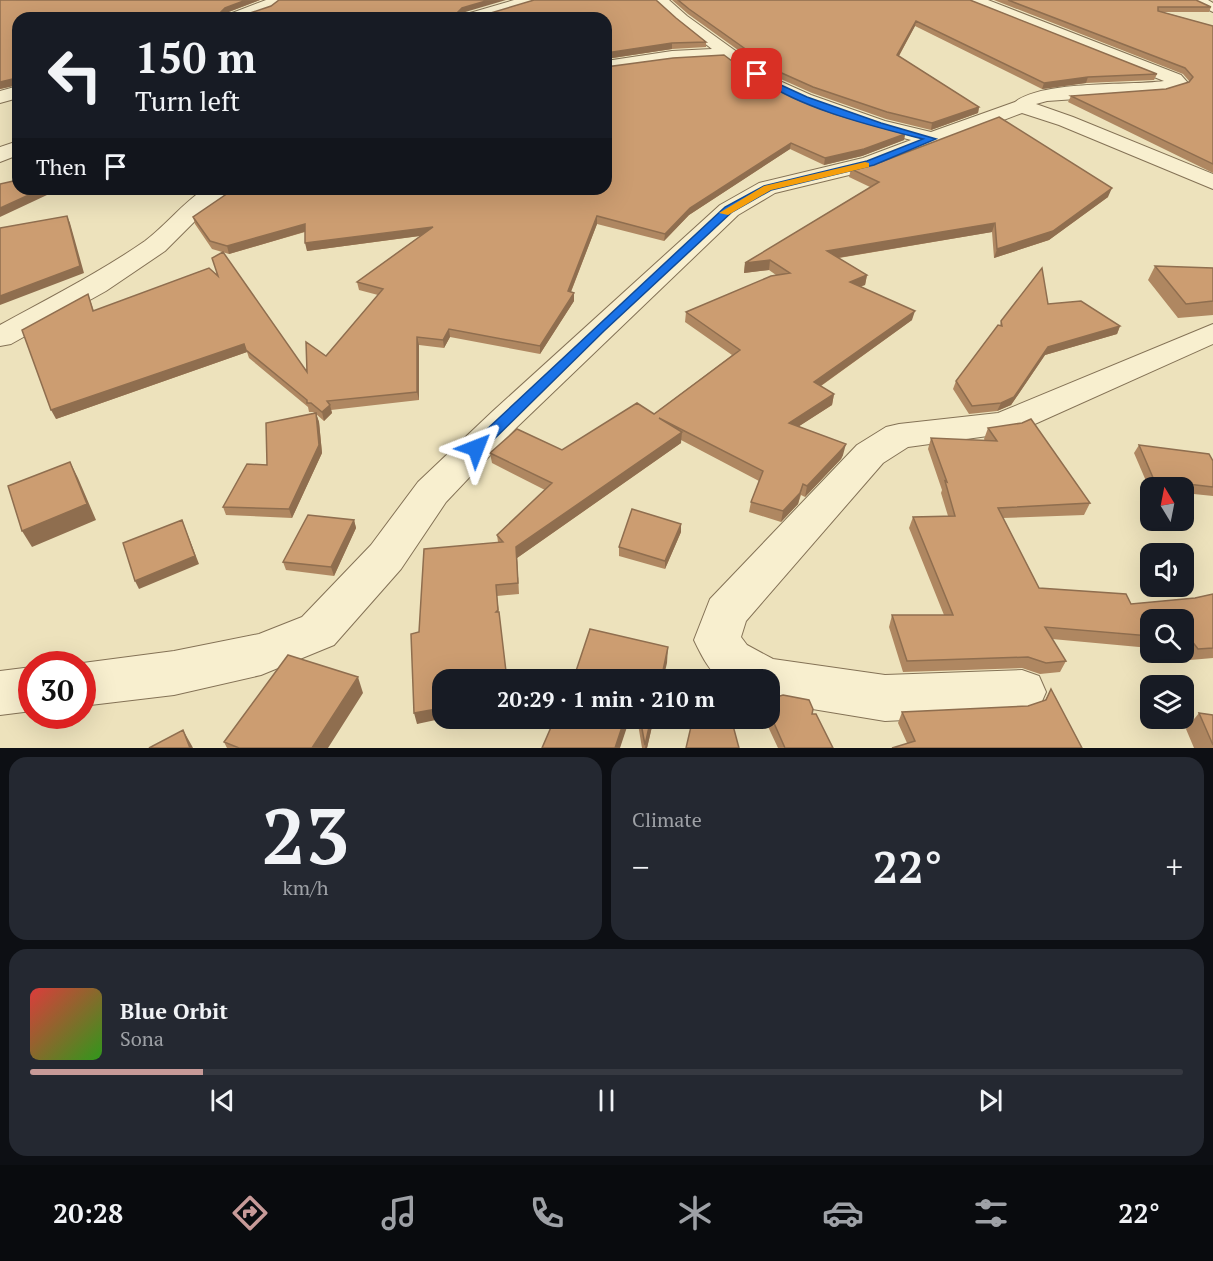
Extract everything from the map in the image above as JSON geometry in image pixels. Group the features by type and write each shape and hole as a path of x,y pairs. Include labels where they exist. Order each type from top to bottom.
{"street":[{"path":"249,12 276,0"},
{"path":"488,12 529,0"},
{"path":"661,0 682,19 767,82 804,99 878,125 932,139"},
{"path":"96,682 174,673 261,654 318,631 386,557 432,492 539,386 729,210 767,188 870,163 1022,106 1031,99 1047,95 1163,87 1179,83 1175,79 1116,54 975,0"},
{"path":"1196,0 1213,8"},
{"path":"612,65 672,56 727,53"},
{"path":"1022,106 1108,138 1213,182"},
{"path":"0,337 96,285 156,245 197,205 211,195"},
{"path":"748,669 730,660 717,640 726,612 870,454 899,436 1004,424 1213,333"},
{"path":"780,682 885,698 1022,692"},
{"path":"0,693 18,691"}],"building":[{"path":"0,0 246,0 225,8 221,12 12,12 12,79 0,82"},
{"path":"279,0 489,0 462,8 458,12 253,12 271,6"},
{"path":"534,0 656,0 706,42 672,43 612,52 612,12 494,12"},
{"path":"678,0 970,0 1157,74 1088,77 1044,83 916,21 897,55 979,107 932,123 887,112 813,87 775,70"},
{"path":"1008,0 1196,0 1211,7 1158,7 1158,11 1213,26 1213,164 1071,96 1166,89 1189,82 1193,77 1185,68"},
{"path":"724,55 756,79 796,99 834,114 905,134 864,149 825,158 791,143 690,208 665,234 597,216 568,291 574,293 540,346 449,329 443,340 417,337 417,392 327,401 330,405 322,412 311,403 307,403 307,400 246,350 244,344 51,410 22,330 88,294 93,311 209,268 218,276 212,258 223,252 307,372 306,342 326,356 383,289 357,282 433,227 305,243 305,224 227,246 210,241 193,217 225,195 612,195 612,66 673,58"},
{"path":"999,117 1112,188 1053,231 997,249 995,223 827,251 867,275 850,282 915,311 814,382 834,394 789,423 846,444 843,448 807,486 803,484 800,493 783,511 751,502 763,471 659,418 682,432 516,547 518,583 496,585 498,610 496,612 499,612 506,669 432,669 432,710 414,713 411,634 419,632 424,549 503,542 497,535 552,483 490,453 517,429 562,450 637,403 654,414 740,350 686,312 771,276 790,273 770,260 745,263 879,182 851,169 881,162"},
{"path":"12,181 12,195 29,195 0,208 0,184"},
{"path":"67,216 80,266 0,296 0,228"},
{"path":"1155,266 1213,268 1213,301 1186,304"},
{"path":"1042,268 1048,304 1081,301 1120,326 1048,347 1014,397 1001,403 972,406 956,381 998,325 1002,326 1001,321"},
{"path":"316,413 319,445 289,509 223,507 247,464 267,465 266,423"},
{"path":"1031,419 1090,503 998,508 1039,588 1126,594 1131,604 1213,594 1213,648 1198,649 1194,644 1194,609 1140,609 1140,635 1045,627 1066,661 1046,663 1028,657 907,661 892,615 953,615 913,517 955,516 945,481 947,482 931,438 997,441 988,428 1022,423"},
{"path":"1139,445 1209,454 1213,461 1213,487 1194,485 1194,477 1153,477"},
{"path":"70,462 87,504 22,531 8,486"},
{"path":"632,509 681,524 665,561 619,547"},
{"path":"308,515 354,520 331,567 283,562"},
{"path":"182,520 195,556 135,581 123,543"},
{"path":"590,629 668,647 663,669 577,669"},
{"path":"288,655 358,677 312,748 239,748 224,742"},
{"path":"1051,689 1082,748 892,748 915,741 902,712 1028,706 1046,700"},
{"path":"780,696 809,700 813,709 812,714 816,714 833,748 785,748 777,729 780,729"},
{"path":"1199,713 1213,715 1213,745"},
{"path":"550,729 621,729 615,748 542,748"},
{"path":"642,729 649,729 645,745"},
{"path":"690,729 734,729 739,748 686,748"},
{"path":"183,730 190,748 149,748"}],"slow traffic":[{"path":"725,213 767,188 865,165"}],"route":[{"path":"476,448 600,328 729,210 767,188 870,163 932,139 878,125 804,99 767,82 757,74"}]}
